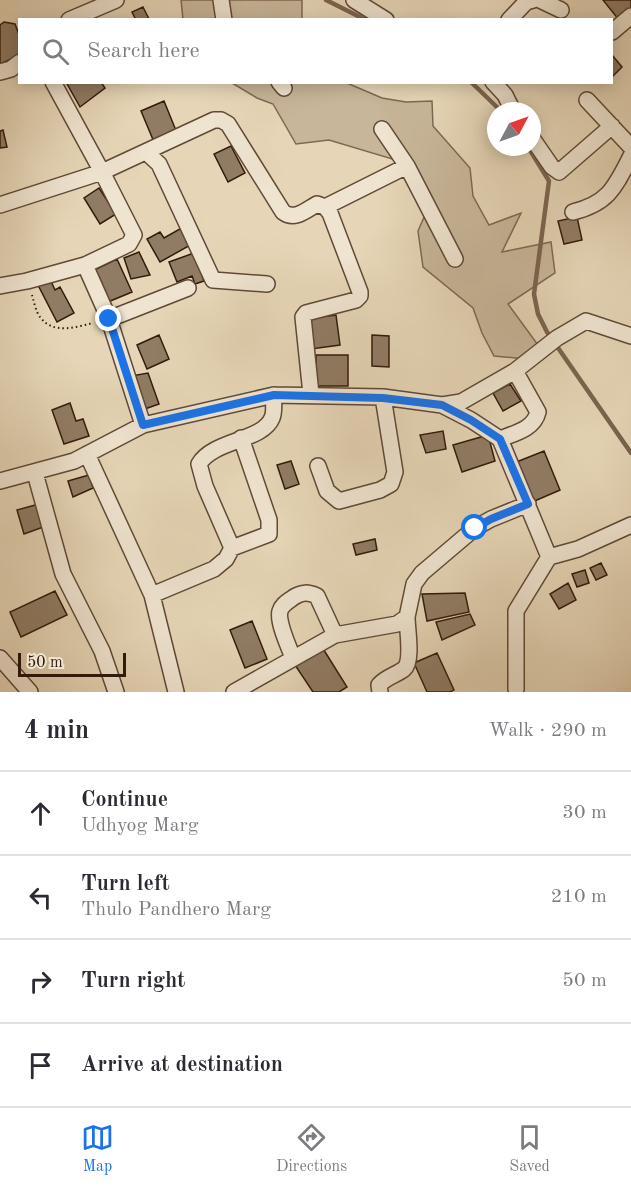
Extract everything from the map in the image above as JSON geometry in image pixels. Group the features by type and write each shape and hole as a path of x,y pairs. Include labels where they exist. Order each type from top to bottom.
{"street":[{"path":"74,18 117,0"},
{"path":"220,0 224,18"},
{"path":"354,0 383,18"},
{"path":"511,18 526,2 533,0"},
{"path":"540,0 561,9"},
{"path":"613,31 631,16"},
{"path":"0,72 11,69 18,64"},
{"path":"0,286 85,265 129,244 134,235 54,84"},
{"path":"495,84 508,102"},
{"path":"587,100 631,147"},
{"path":"0,205 102,172 214,120 228,123 283,212 288,216 295,216 317,204 325,207 330,213 360,292 356,300 306,314 303,317 310,394"},
{"path":"541,151 552,167 559,172 612,126"},
{"path":"382,129 407,166 455,259"},
{"path":"146,152 159,164 213,280 267,284"},
{"path":"573,212 591,208 608,196 631,156"},
{"path":"325,207 407,166"},
{"path":"85,265 109,319 143,425"},
{"path":"109,319 188,288"},
{"path":"0,481 74,461 143,425 274,395 310,394 383,398 442,405 461,402 515,371 553,341 586,321 631,336"},
{"path":"500,439 525,429 536,419 538,412 515,371"},
{"path":"232,548 205,486 199,464 203,457 263,430 273,418 274,395"},
{"path":"318,466 327,491 339,501 380,490 391,484 395,472 383,398"},
{"path":"442,405 500,439 549,557"},
{"path":"152,595 214,569 226,559 232,548 269,534 269,520 241,438"},
{"path":"87,454 152,595 176,692"},
{"path":"38,472 63,574 102,651 116,692"},
{"path":"380,692 379,684 405,668 409,661 407,617 414,584 422,573 475,528 528,504"},
{"path":"515,691 516,610 549,557 578,549 631,525"},
{"path":"293,658 280,621 280,611 285,603 300,594 309,593 317,596 335,635"},
{"path":"234,692 335,635 397,624 407,617"},
{"path":"0,658 30,692"}],"path":[{"path":"27,281 39,317 47,323 65,329 109,319"}],"shaded area":[{"path":"181,0 302,0 302,18 183,18"},
{"path":"234,84 349,84 382,98 406,102 432,101 433,126 470,168 473,196 489,225 521,213 502,252 551,242 555,273 508,304 538,345 528,359 494,356 473,308 423,267 418,231 428,208 416,166 329,140 296,144 273,104 257,98"}],"building":[{"path":"603,0 631,0 631,11 619,20"},
{"path":"143,7 148,18 135,18 132,12"},
{"path":"4,22 15,24 18,32 18,56 0,64 0,25"},
{"path":"613,56 622,67 613,76"},
{"path":"67,84 102,84 105,88 80,107"},
{"path":"164,101 177,133 154,142 141,111"},
{"path":"3,130 7,147 0,148 0,131"},
{"path":"231,146 245,173 228,182 214,154"},
{"path":"99,188 116,214 100,224 84,198"},
{"path":"577,217 582,240 564,244 558,221"},
{"path":"185,226 194,243 160,262 147,239 160,232 164,238"},
{"path":"139,252 150,275 131,279 124,258"},
{"path":"194,253 204,281 195,284 192,276 177,282 169,262"},
{"path":"117,259 132,292 108,302 94,270"},
{"path":"50,279 55,290 60,287 74,313 57,322 38,285"},
{"path":"336,315 340,345 311,349 307,319"},
{"path":"159,335 169,359 147,369 137,345"},
{"path":"372,335 389,336 389,367 372,366"},
{"path":"316,355 348,355 348,386 316,386"},
{"path":"148,373 159,404 142,410 131,376"},
{"path":"510,384 521,401 503,411 493,393"},
{"path":"70,403 76,421 83,419 89,436 64,444 52,410"},
{"path":"443,431 446,449 426,453 420,435"},
{"path":"488,435 495,461 462,472 453,445"},
{"path":"544,451 560,490 530,503 514,463"},
{"path":"291,461 299,484 285,489 277,465"},
{"path":"89,475 93,488 73,497 68,481"},
{"path":"39,504 46,526 24,534 17,510"},
{"path":"375,539 377,550 356,555 353,544"},
{"path":"601,563 607,575 596,580 590,568"},
{"path":"585,570 589,583 577,587 572,574"},
{"path":"568,583 576,600 559,609 550,594"},
{"path":"55,591 67,615 21,637 10,612"},
{"path":"465,593 469,612 427,621 422,594"},
{"path":"470,614 475,625 442,640 436,622"},
{"path":"252,621 267,659 245,668 230,630"},
{"path":"322,647 347,687 339,692 313,692 295,665"},
{"path":"437,653 454,690 450,692 427,692 414,663"}],"waterway":[{"path":"326,0 362,18"},
{"path":"473,84 492,102"},
{"path":"534,156 549,181 534,294 538,314 547,332 631,453"}],"route":[{"path":"109,319 143,425 274,395 310,394 383,398 442,405 471,420 500,439 528,504 475,528"}]}
